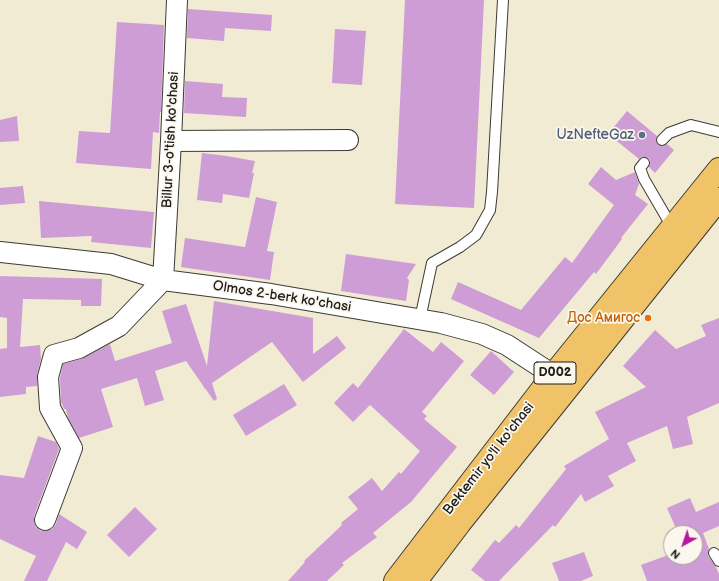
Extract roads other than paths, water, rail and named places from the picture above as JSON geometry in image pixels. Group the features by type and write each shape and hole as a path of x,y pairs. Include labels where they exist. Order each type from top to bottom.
{"highway":[{"name":"Bektemir yo'li ko'chasi","path":"394,581 553,375 719,169"},
{"name":"Bektemir yo'li ko'chasi","path":"416,581 460,523 717,206"}],"street":[{"name":"Billur 3-o'tish ko'chasi","path":"163,280 171,142 176,0"},
{"path":"171,142 348,140"},
{"name":"Olmos 2-berk ko'chasi","path":"0,252 111,264 163,280 271,294 441,323 482,334 507,345 553,375"},
{"path":"45,520 72,448 50,408 48,377 54,355 79,348 119,326 163,280"}],"lane":[{"path":"420,319 432,263 460,247 476,235 490,210 493,184 503,0"},
{"path":"662,140 669,133 691,126 719,132"},
{"path":"644,163 640,168 644,180 672,227"}],"place":[{"name":"UzNefteGaz","path":"642,135"},
{"name":"Дос Амигос","path":"648,318"}]}
